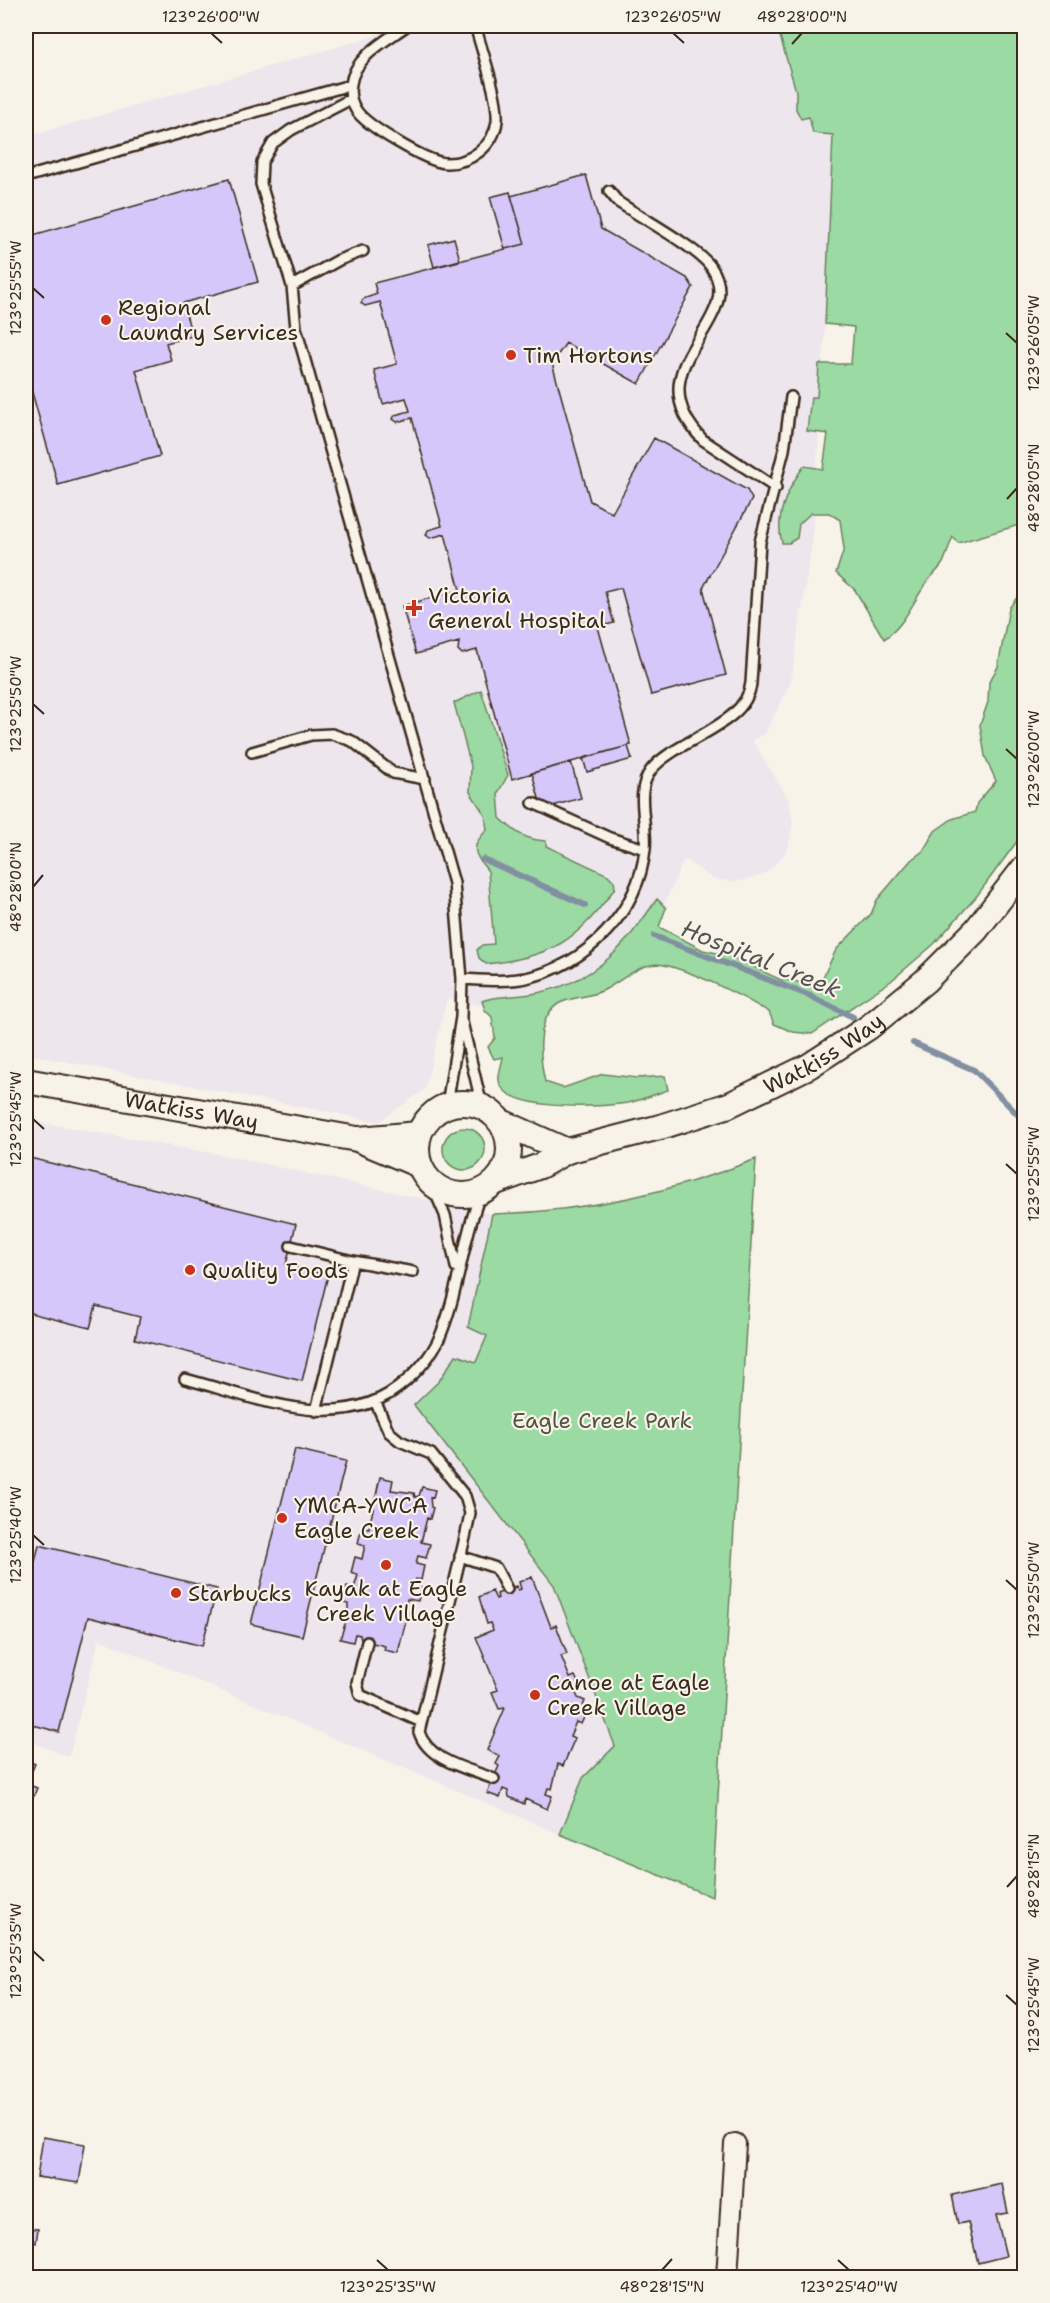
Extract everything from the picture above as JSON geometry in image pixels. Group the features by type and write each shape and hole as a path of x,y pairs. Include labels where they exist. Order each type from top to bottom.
{"street":[{"name":"Watkiss Way","path":"488,1187 540,1166 567,1151 660,1127 729,1105 771,1086 830,1053 889,1012 943,965 976,930 1024,868"},
{"name":"Watkiss Way","path":"26,1081 357,1139 419,1134"},
{"path":"504,1123 510,1154 506,1168 488,1187 463,1196 446,1193 425,1174 416,1150 419,1134 430,1117 447,1106 465,1102 482,1106 504,1123 567,1151"},
{"name":"Watkiss Way","path":"357,1139 425,1174"},
{"path":"727,2277 735,2144"}],"lane":[{"path":"406,26 369,53 356,69 350,85 351,99 357,110 370,124 433,159 445,163 465,159 478,153 487,145 497,120 478,26"},
{"path":"26,177 350,85"},
{"path":"351,99 281,135 273,143 262,162 261,184 292,286 296,328 454,883 462,979 461,1017 447,1106"},
{"path":"609,191 618,202 703,258 716,275 719,286 716,308 680,370 678,384 682,407 694,430 703,440 776,488"},
{"path":"292,286 339,260 363,251"},
{"path":"462,979 524,978 559,967 592,946 630,900 645,849 641,793 645,779 664,758 734,714 747,699 751,689 760,542 776,488 790,397"},
{"path":"317,443 327,440"},
{"path":"332,497 343,495"},
{"path":"347,554 358,550"},
{"path":"363,609 374,606"},
{"path":"378,664 390,661"},
{"path":"252,752 310,735 332,734 352,741 393,773 407,778 424,779"},
{"path":"533,803 610,838 645,849"},
{"path":"461,1017 482,1106"},
{"path":"425,1174 445,1215 457,1272"},
{"path":"185,1379 316,1411 342,1410 388,1395 414,1374 436,1345 448,1314 472,1215 488,1187"},
{"path":"291,1246 413,1272"},
{"path":"316,1411 353,1261"},
{"path":"375,1401 389,1432 400,1441 430,1454 465,1496 470,1513 419,1721 421,1740 435,1754 494,1779"},
{"path":"460,1556 496,1568 507,1589"},
{"path":"367,1642 357,1683 360,1695 419,1721"}],"shaded area":[{"name":"Victoria General Hospital","path":"387,26 805,26 836,132 813,535 791,681 765,734 752,740 789,800 793,823 789,845 784,855 767,872 735,882 713,879 684,859 662,910 579,988 495,1008 447,999 425,1089 379,1122 26,1054 26,137 371,37"},
{"path":"26,1120 228,1156 492,1214 468,1327 487,1335 476,1363 448,1369 414,1405 554,1585 615,1747 583,1778 560,1834 99,1639 69,1757 26,1740"}],"green space":[{"path":"777,26 1024,26 1024,526 1019,525 958,543 953,537 943,563 927,582 897,628 884,639 855,590 836,573 844,549 840,520 829,513 811,513 799,524 797,538 789,543 782,543 780,533 784,503 804,466 823,469 828,434 807,431 811,397 817,397 819,364 851,364 854,327 825,324 833,135 813,133 809,117 801,119 796,109 796,91"},
{"path":"1024,588 1024,827 1018,840 976,897 933,945 891,981 812,1034 793,1032 774,1024 769,1012 704,979 664,965 648,965 601,992 563,1002 551,1011 542,1029 543,1073 545,1082 563,1088 603,1074 638,1078 665,1076 668,1090 628,1103 598,1106 535,1103 517,1098 505,1091 499,1080 503,1057 494,1059 488,1047 495,1038 492,1017 485,1010 482,1001 531,994 558,987 593,971 620,947 657,899 666,908 659,927 703,950 730,956 781,980 791,980 811,986 823,977 836,950 871,914 877,900 911,860 923,851 935,831 952,819 975,812 977,803 996,781 985,756 980,725 988,702 989,682 998,667 1009,608"},
{"path":"481,690 508,775 498,793 500,818 521,834 532,839 546,841 546,846 608,875 614,881 615,888 588,921 561,943 529,957 486,964 479,958 477,950 482,945 494,944 488,871 479,860 475,850 478,841 487,830 485,815 470,792 471,766 454,703"},
{"path":"464,1128 479,1134 485,1149 479,1164 464,1170 449,1164 443,1149 449,1134"},
{"name":"Eagle Creek Park","path":"756,1159 712,1897 560,1834 583,1778 615,1746 554,1585 414,1405 439,1381 456,1355 476,1362 487,1336 468,1327 492,1214 560,1209 627,1199 692,1182"}],"building":[{"path":"586,175 601,229 687,278 693,287 639,384 566,343 552,363 590,501 612,513 654,438 747,490 752,499 703,588 726,675 651,695 621,588 605,592 614,623 598,627 631,745 512,779 477,650 462,654 458,650 459,642 416,654 402,606 460,590 445,534 430,538 426,535 428,530 442,526 412,418 397,422 393,419 395,415 410,411 406,398 383,404 374,370 397,364 380,302 365,306 361,303 363,299 377,294 374,283 525,244 511,196"},
{"name":"Regional Laundry Services","path":"229,179 258,282 183,303 192,336 166,343 171,360 136,370 160,456 58,485 26,371 26,237"},
{"path":"510,192 525,244 505,249 490,197"},
{"path":"454,238 460,260 434,267 428,245"},
{"path":"628,746 632,759 587,772 583,758"},
{"path":"571,762 581,798 542,809 532,773"},
{"path":"26,1157 296,1224 286,1265 328,1275 302,1381 135,1339 140,1317 96,1306 90,1328 26,1312"},
{"path":"295,1449 346,1461 302,1636 251,1624"},
{"name":"Kayak at Eagle Creek Village","path":"380,1477 393,1480 391,1490 414,1493 415,1497 419,1496 422,1487 435,1490 433,1498 430,1497 433,1508 430,1519 427,1518 421,1542 430,1544 426,1558 418,1556 416,1564 424,1566 421,1580 416,1579 414,1586 421,1588 418,1601 407,1599 405,1611 408,1612 398,1653 384,1650 385,1646 361,1640 360,1635 355,1634 353,1642 340,1639 348,1615 348,1604 343,1603 347,1586 354,1588 358,1575 351,1573 355,1557 362,1559 365,1545 358,1543 362,1527 369,1528"},
{"path":"39,1545 217,1589 202,1646 88,1617 59,1732 26,1723 26,1599"},
{"name":"Canoe at Eagle Creek Village","path":"532,1577 551,1627 556,1625 567,1654 561,1656 570,1678 575,1676 581,1689 575,1691 578,1698 585,1701 582,1709 587,1711 581,1724 576,1722 570,1736 575,1738 563,1766 558,1764 552,1789 548,1788 546,1794 552,1796 547,1809 525,1799 524,1804 509,1797 508,1791 503,1789 500,1798 487,1793 499,1766 496,1764 500,1756 487,1750 505,1708 499,1709 492,1692 498,1690 476,1637 493,1630 490,1623 487,1624 479,1597 492,1591 496,1599 497,1594 516,1586 518,1590 521,1589 519,1582"},
{"path":"26,1760 35,1764 26,1784"},
{"path":"26,1784 37,1788 29,1807 26,1806"},
{"path":"43,2137 85,2144 79,2183 37,2177"},
{"path":"1002,2184 1008,2213 996,2215 1006,2256 978,2263 968,2222 958,2224 952,2195"},
{"path":"26,2228 38,2229 36,2243 26,2242"}],"waterway":[{"name":"Hospital Creek","path":"483,859 585,905"},
{"name":"Hospital Creek","path":"654,936 808,995 853,1017"},
{"name":"Hospital Creek","path":"913,1043 974,1070 1024,1121"}],"place":[{"name":"Regional Laundry Services","path":"106,320"},
{"name":"Tim Hortons","path":"511,355"},
{"name":"Victoria General Hospital","path":"414,608"},
{"name":"Quality Foods","path":"190,1270"},
{"name":"YMCA-YWCA Eagle Creek","path":"282,1518"},
{"name":"Kayak at Eagle Creek Village","path":"386,1565"},
{"name":"Starbucks","path":"176,1593"},
{"name":"Canoe at Eagle Creek Village","path":"535,1695"}]}
